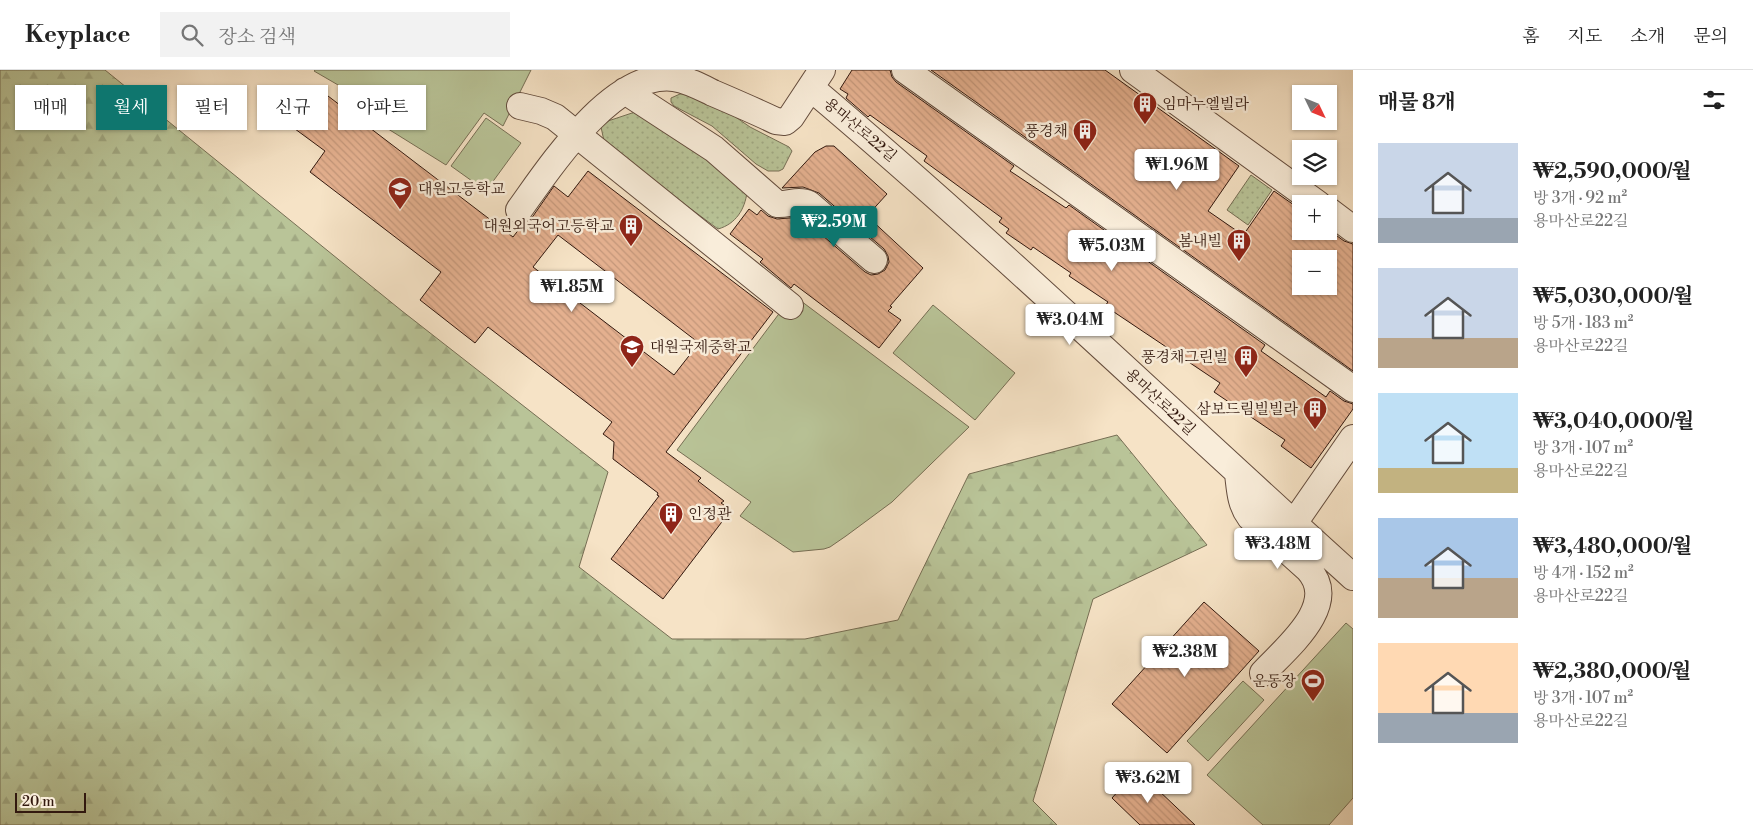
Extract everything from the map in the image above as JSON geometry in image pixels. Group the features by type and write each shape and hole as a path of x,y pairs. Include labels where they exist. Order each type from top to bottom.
{"street":[{"path":"904,70 1353,389"},
{"path":"1133,70 1306,195"},
{"name":"용마산로22길","path":"519,210 576,134 601,109 625,91 642,82 663,77 679,79 780,122 785,122 791,117 816,79 901,164 1238,474 1353,577"},
{"path":"625,91 704,142 735,166 777,204 800,201 809,204 874,260"},
{"path":"520,106 549,114 790,306"},
{"path":"1337,217 1353,229"},
{"path":"1294,523 1353,438"},
{"path":"1238,474 1241,500 1246,512 1308,569 1314,576 1318,586 1318,603 1314,614 1298,635 1263,673"}],"green space":[{"path":"0,70 105,70 123,85 96,85 96,130 167,130 167,120 402,311 608,472 579,567 672,639 805,639 898,620 969,474 1117,435 1207,545 1093,599 1033,801 1057,825 0,825"},
{"path":"531,70 503,126 484,113 446,165 390,130 426,130 426,85 338,85 314,71"},
{"path":"690,93 711,100 750,127 789,147 792,151 783,169 768,171 756,164 712,126 674,106 671,102 671,98 680,94"},
{"path":"635,112 687,139 747,192 742,210 735,220 718,229 604,141 601,127 605,122"},
{"path":"486,118 521,143 486,191 451,166"},
{"path":"1251,175 1272,190 1248,225 1227,210"},
{"path":"793,295 969,427 892,502 846,536 824,549 793,552 740,516 751,502 677,450"},
{"path":"933,305 1015,373 975,420 893,353"},
{"name":"운동장","path":"1346,623 1353,629 1353,798 1329,825 1263,825 1207,775"},
{"path":"1243,681 1264,700 1208,761 1187,741"}],"building":[{"path":"852,70 890,70 896,82 1014,166 1010,171 1066,208 1069,205 1265,345 1261,351 1326,397 1330,391 1344,401 1353,404 1353,409 1311,468 1281,446 1285,440 1214,392 1220,383 1105,306 1108,302 1069,276 1071,273 1033,247 1031,250 1006,233 1009,229 999,222 1002,218 924,161 927,156 870,115 868,117 846,98 848,94 840,89"},
{"path":"931,70 1105,70 1239,166 1208,211 1244,234 1274,191 1292,204 1292,240 1337,240 1337,236 1353,244 1353,371"},
{"path":"328,96 338,104 338,130 373,130 513,237 523,224 531,219 554,186 568,197 588,171 773,312 666,452 701,478 698,481 724,501 721,503 731,510 663,599 611,559 659,496 657,495 658,493 613,459 614,442 603,434 612,422 488,327 475,343 420,300 441,272 310,172 325,151 296,130 328,130","holes":["558,235 699,343 674,375 533,267"]},
{"path":"826,146 834,146 887,194 867,216 923,268 890,306 892,307 888,311 901,320 879,348 794,284 791,288 760,262 763,259 730,234 749,209 757,215 761,210 768,216 777,219 801,217 865,272 871,275 885,270 889,262 884,249 819,193 803,187 782,188 815,152"},
{"path":"1204,602 1259,651 1167,753 1112,704"},
{"path":"1137,770 1195,825 1140,825 1112,798"}],"place":[{"name":"임마누엘빌라","path":"1145,125"},
{"name":"풍경채","path":"1085,152"},
{"name":"대원고등학교","path":"400,210"},
{"name":"대원외국어고등학교","path":"631,247"},
{"name":"봄내빌","path":"1239,262"},
{"name":"대원국제중학교","path":"632,368"},
{"name":"풍경채그린빌","path":"1246,378"},
{"name":"삼보드림빌빌라","path":"1315,430"},
{"name":"인정관","path":"671,535"},
{"name":"운동장","path":"1313,702"}]}
